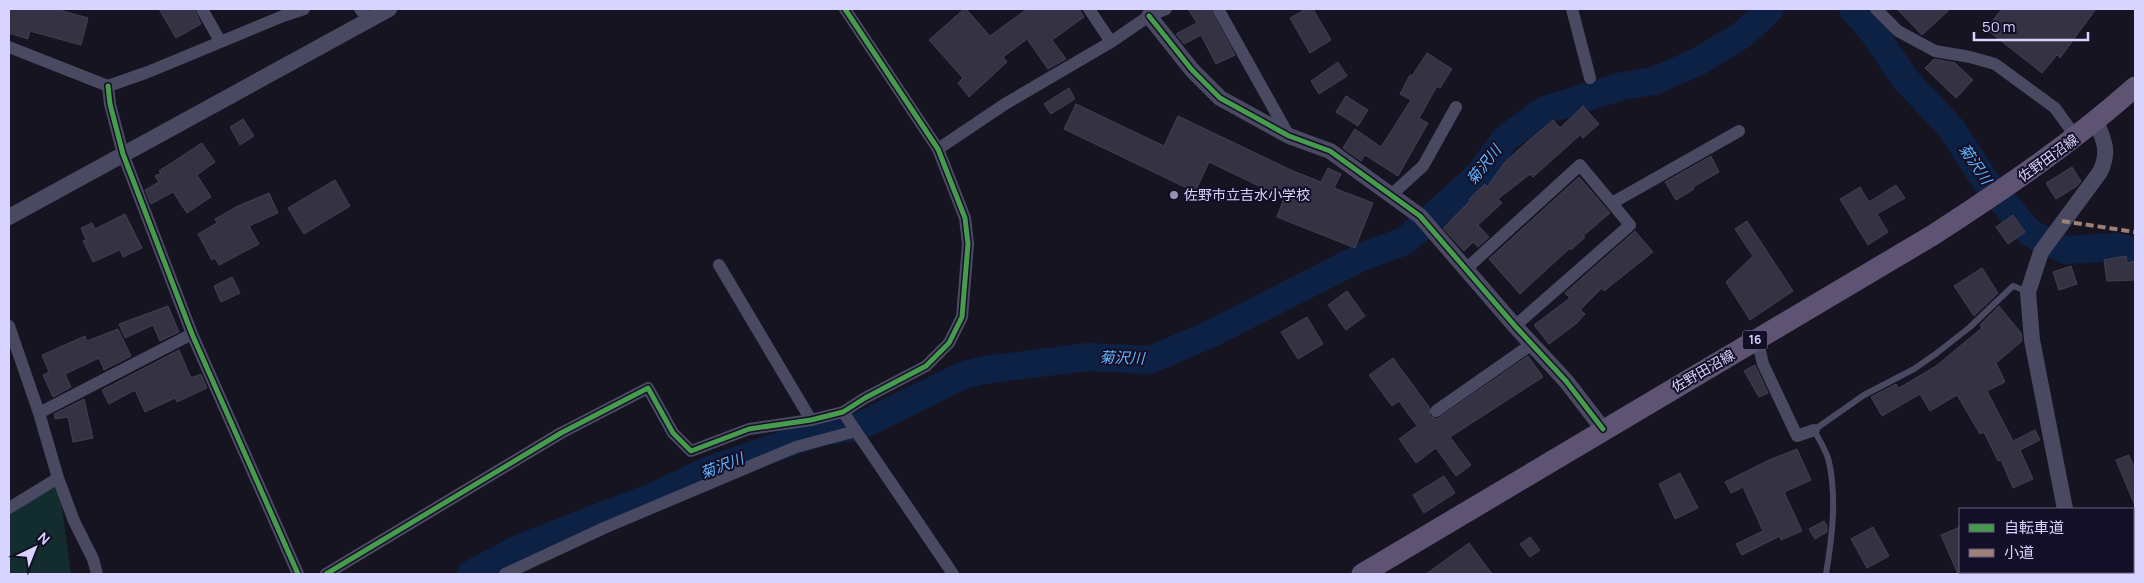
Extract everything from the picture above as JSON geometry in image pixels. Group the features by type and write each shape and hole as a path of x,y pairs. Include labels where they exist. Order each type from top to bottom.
{"main road":[{"name":"佐野田沼線","path":"1362,574 1933,235 2008,186 2076,137 2135,87"}],"street":[{"path":"202,9 220,40"},
{"path":"9,47 108,86 148,72 220,40 304,9"},
{"path":"9,217 123,154 364,14 389,9"},
{"path":"326,574 561,433 648,388 673,433 691,451 749,429 811,420 843,412 926,366 949,343 962,317 965,302 968,244 965,218 938,149 845,9"},
{"path":"1089,9 1111,42"},
{"path":"938,149 1005,104 1111,42 1150,16 1166,9"},
{"path":"1218,9 1289,136"},
{"path":"1572,9 1590,78"},
{"path":"1876,9 1898,31 1935,51 1970,57 1995,64 2054,108 2076,137"},
{"path":"1150,16 1192,70 1220,98 1289,136 1330,151 1420,216 1515,326 1566,381 1603,430"},
{"path":"108,86 110,104 123,154 192,334 298,574"},
{"path":"1391,195 1423,166 1456,107"},
{"path":"2065,508 2032,340 2028,292 2041,252 2100,172 2106,161 2104,140 2096,121"},
{"path":"1612,203 1739,130"},
{"path":"1466,268 1580,165 1630,225 1515,326"},
{"path":"719,265 811,420"},
{"path":"9,326 39,413 58,478 74,521 93,559 97,574"},
{"path":"39,413 192,334"},
{"path":"1757,339 1763,364 1797,436 1814,430"},
{"path":"1436,411 1532,344"},
{"path":"843,412 953,574"},
{"path":"506,574 604,528 796,447 856,431"},
{"path":"9,508 58,478"}],"lane":[{"path":"1826,574 1830,550 1833,506 1829,461 1814,430 1864,394 1914,369 1937,353 1970,326 2013,286 2028,292"},
{"path":"2077,573 2083,574"}],"green space":[{"path":"58,478 71,574 9,574 9,507"}],"building":[{"path":"9,9 64,9 63,11 88,18 81,45 30,31 28,39 9,33"},
{"path":"159,9 194,9 201,24 176,38"},
{"path":"964,9 990,36 1027,9 1079,9 1084,17 1052,40 1066,59 1048,69 1027,39 1003,57 1007,62 969,97 958,83 963,78 929,40"},
{"path":"1188,9 1210,9 1235,55 1216,64 1201,35 1184,44 1176,34 1197,23"},
{"path":"1306,9 1313,9 1331,40 1310,53 1290,18"},
{"path":"1897,9 1950,9 1922,35"},
{"path":"2002,9 2096,9 2060,58 2057,55 2042,73 1986,29"},
{"path":"1427,53 1452,69 1440,88 1437,86 1419,118 1428,123 1398,176 1365,155 1361,161 1343,148 1355,129 1381,147 1411,100 1400,94 1410,75 1412,76"},
{"path":"1934,59 1955,63 1973,80 1956,98 1925,68"},
{"path":"1338,62 1347,76 1319,94 1311,81"},
{"path":"1069,88 1075,99 1051,114 1044,104"},
{"path":"1346,96 1368,110 1358,126 1336,112"},
{"path":"1076,104 1164,146 1178,116 1293,171 1321,182 1328,168 1341,174 1334,188 1373,203 1355,248 1277,217 1284,198 1209,162 1195,192 1064,129"},
{"path":"1583,106 1599,124 1583,138 1580,135 1533,177 1530,174 1498,199 1502,203 1478,225 1489,237 1478,247 1473,242 1464,251 1443,228 1485,184 1487,187 1505,162 1528,141 1553,120 1560,128"},
{"path":"243,119 254,136 240,145 230,127"},
{"path":"202,143 215,162 197,175 211,197 187,213 173,192 151,204 145,190 159,182 155,176 161,173 159,171"},
{"path":"1711,156 1719,172 1693,187 1694,189 1676,200 1665,182"},
{"path":"2072,167 2081,181 2077,186 2056,199 2046,183"},
{"path":"1579,177 1610,213 1520,294 1489,259"},
{"path":"335,180 350,206 304,234 288,208"},
{"path":"1896,185 1905,198 1877,214 1888,232 1868,245 1840,199 1860,187 1869,202"},
{"path":"269,193 278,213 249,226 259,244 219,265 215,258 212,260 198,234 217,223 215,219 238,206"},
{"path":"125,214 142,248 123,257 120,250 93,262 83,241 86,240 81,228 92,223 95,229"},
{"path":"2013,215 2025,232 2008,244 1996,227"},
{"path":"1747,221 1793,291 1750,320 1726,282 1753,256 1735,229"},
{"path":"1635,231 1653,252 1604,291 1602,288 1580,310 1585,314 1577,323 1549,344 1534,325 1570,298 1565,293"},
{"path":"2126,256 2127,263 2135,261 2135,280 2107,281 2104,260"},
{"path":"2071,266 2077,284 2059,290 2053,272"},
{"path":"1982,268 1998,293 1974,316 1954,286"},
{"path":"232,277 240,293 221,302 214,286"},
{"path":"1347,291 1365,316 1346,330 1328,305"},
{"path":"168,306 179,332 160,341 153,325 125,338 119,324"},
{"path":"1999,306 2021,333 2022,341 1996,363 2005,382 1987,391 2013,441 2035,430 2040,440 2020,450 2033,479 2013,488 2001,460 1998,461 1984,432 1980,434 1957,395 1930,411 1920,394 1882,416 1871,397 1896,384 1899,388 1936,366 1982,328 1980,325"},
{"path":"1307,317 1323,344 1298,359 1281,332"},
{"path":"118,329 131,356 104,370 99,358 65,374 71,387 53,397 43,375 49,372 42,355 85,336 87,341"},
{"path":"179,350 191,378 201,374 207,388 177,402 175,398 145,412 135,390 109,404 102,390"},
{"path":"1528,356 1543,377 1450,437 1471,465 1456,476 1436,448 1416,463 1399,439 1417,426 1399,401 1392,406 1369,375 1393,358 1429,407 1430,416 1437,419"},
{"path":"1755,365 1768,393 1759,397 1744,371"},
{"path":"84,399 93,438 73,442 68,417 55,419 54,414"},
{"path":"1797,449 1811,480 1784,492 1802,531 1781,540 1780,536 1742,555 1736,544 1763,531 1743,487 1731,493 1725,482 1769,460"},
{"path":"2129,455 2135,470 2135,506 2116,460"},
{"path":"1680,473 1698,508 1675,519 1659,484"},
{"path":"1444,476 1455,493 1424,513 1413,495"},
{"path":"1824,521 1827,526 1827,532 1815,539 1809,529"},
{"path":"1873,527 1889,556 1867,568 1851,539"},
{"path":"1959,527 1960,574 1958,574 1941,535"},
{"path":"1530,537 1540,550 1530,557 1520,544"},
{"path":"1469,543 1492,574 1426,574"}],"waterway":[{"name":"菊沢川","path":"471,574 522,547 657,495 709,470 824,431 858,427 964,375 984,370 1088,357 1150,360 1206,336 1364,256 1405,241 1478,176 1506,138 1545,110 1623,86 1654,81 1699,61 1742,35 1770,9"},
{"name":"菊沢川","path":"1853,9 1874,33 1906,80 1951,128 1986,182 2030,233 2065,250 2119,247 2135,252"}],"marked path":[{"path":"2062,221 2135,232"}],"cycle path":[{"path":"326,574 561,433 648,388 673,433 691,451 749,429 811,420 843,412 865,398 926,366 949,343 962,317 968,244 965,218 938,149 845,9"},
{"path":"1149,16 1192,70 1220,98 1289,136 1330,151 1420,216 1515,326 1566,381 1603,429"},
{"path":"108,86 110,104 123,154 192,334 298,574"}],"place":[{"name":"佐野市立吉水小学校","path":"1174,195"}]}
